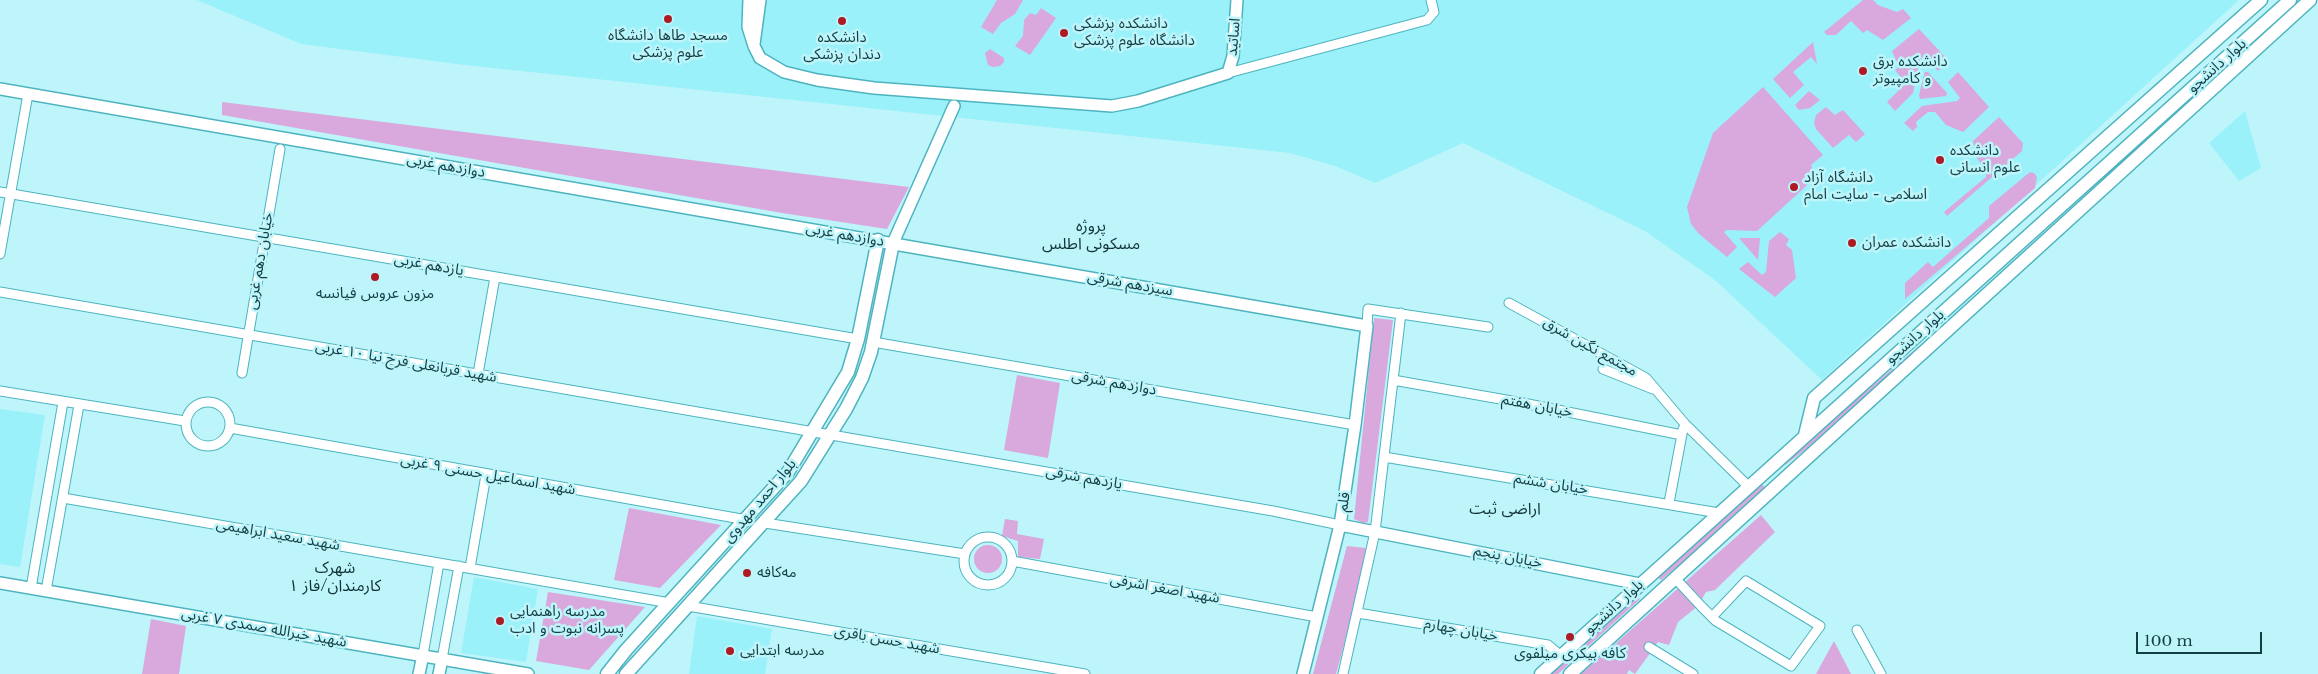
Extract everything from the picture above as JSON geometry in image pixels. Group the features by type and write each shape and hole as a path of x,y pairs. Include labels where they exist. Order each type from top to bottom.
{"main road":[{"path":"1805,435 1814,398 2261,0"},
{"name":"بلوار دانشجو","path":"1541,674 1771,465 2094,178 2290,0"},
{"name":"بلوار دانشجو","path":"1570,674 2310,0"},
{"name":"بلوار احمد مهدوی","path":"607,674 626,650 747,520 788,472 848,372 858,339 878,240"},
{"name":"بلوار احمد مهدوی","path":"626,674 765,523 801,481 828,434 846,409 862,378 873,342 893,243"},
{"path":"1771,465 1784,479"},
{"path":"1640,584 1654,597"}],"street":[{"path":"749,0 748,26 754,46 760,58 784,72 817,80 874,88 1112,106 1138,101 1228,73 1427,20 1434,12 1431,0"},
{"path":"754,46 760,0"},
{"name":"اساتید","path":"1228,73 1233,56 1237,0"},
{"name":"دوازدهم غربی","path":"0,89 893,243"},
{"path":"0,254 28,94"},
{"path":"893,243 954,106"},
{"name":"خیابان دهم غربی","path":"242,373 280,149"},
{"name":"یازدهم غربی","path":"0,192 858,339"},
{"name":"سیزدهم شرقی","path":"893,243 1367,326"},
{"path":"478,374 495,277"},
{"name":"شهید قربانعلی فرخ نیا ۱۰ غربی","path":"0,292 828,434"},
{"name":"مجتمع نگین شرق","path":"1509,303 1646,378 1685,424 1748,486"},
{"path":"1367,326 1368,309 1488,327"},
{"path":"1344,674 1375,532 1401,313"},
{"name":"قلم","path":"1303,674 1340,525 1356,425 1367,326"},
{"name":"دوازدهم شرقی","path":"873,342 1356,425"},
{"path":"1603,369 1656,390"},
{"name":"خیابان هفتم","path":"1393,380 1523,403 1682,435"},
{"path":"0,391 185,421"},
{"path":"204,401 218,404 228,414 230,428 223,441 211,447 197,444 187,434 185,421 191,408 204,401"},
{"path":"31,588 63,402"},
{"path":"46,591 79,405"},
{"path":"1669,503 1685,424"},
{"name":"شهید اسماعیل حسنی ۹ غربی","path":"230,428 747,520"},
{"name":"یازدهم شرقی","path":"828,434 1264,509 1340,525"},
{"name":"خیابان ششم","path":"1384,458 1669,503 1718,513"},
{"path":"470,568 486,475"},
{"name":"شهید سعید ابراهیمی","path":"62,498 670,603"},
{"path":"765,523 965,554"},
{"name":"خیابان پنجم","path":"1340,525 1640,584"},
{"path":"995,538 1005,544 1012,561 1004,578 994,584 981,584 975,581 967,572 964,560 967,548 976,540 995,538"},
{"name":"شهید اصغر اشرفی","path":"1012,561 1317,617"},
{"path":"420,674 439,563"},
{"path":"440,674 459,566"},
{"path":"1675,578 1712,617 1790,666 1820,626 1746,581 1712,617"},
{"name":"شهید خیرالله صمدی ۷ غربی","path":"0,583 442,658 503,672 528,674"},
{"name":"شهید حسن باقری","path":"688,606 1085,674"},
{"name":"خیابان چهارم","path":"1358,613 1548,645 1561,656"},
{"path":"1857,630 1881,674"},
{"path":"1650,647 1693,674"}],"shaded area":[{"path":"197,0 2239,0 1822,380 1715,280 1645,231 1463,143 1375,183 1335,166 1290,153 465,65 301,44"},
{"path":"997,0 1023,0 1015,14 1001,23 993,34 981,27"},
{"path":"1863,0 1873,0 1878,5 1897,12 1903,9 1911,18 1883,40 1867,30 1863,33 1851,21 1836,35 1827,35 1824,32"},
{"path":"2299,0 2303,0 1822,437 1785,465 1783,462 1932,335"},
{"path":"1041,8 1056,18 1030,55 1015,46 1023,36 1024,20 1030,13 1036,15"},
{"path":"1919,29 1948,60 1938,71 1925,57 1920,59 1913,93 1895,111 1887,102 1906,83 1895,70 1899,67 1892,51"},
{"path":"1813,42 1817,64 1811,57 1793,72 1804,85 1790,98 1773,79"},
{"path":"990,49 1004,58 1004,62 1000,66 993,67 988,65 985,53"},
{"path":"1925,72 1928,72 1947,93 1946,96 1920,99 1919,95"},
{"path":"1958,72 1989,107 1963,132 1946,125 1935,112 1928,112 1916,122 1917,127 1913,131 1904,123 1922,106 1957,101 1960,98 1948,82"},
{"path":"1763,87 1823,155 1811,165 1816,177 1757,231 1727,230 1724,232 1737,247 1727,257 1699,234 1691,224 1687,207 1713,133"},
{"path":"1809,91 1820,100 1810,108 1799,110 1795,105"},
{"path":"222,102 909,187 887,229 782,213 222,115"},
{"path":"1826,107 1835,115 1843,110 1865,134 1856,142 1849,135 1833,148 1816,129 1814,123 1816,115"},
{"path":"2245,111 2261,168 2239,181 2209,143"},
{"path":"1999,117 2023,143 2022,151 1947,216 1944,212 1986,177 1986,170 1976,157 1973,141"},
{"path":"2030,172 2034,173 2037,177 2035,188 1905,299 1905,283 1928,262 1933,267 1989,218 1989,206"},
{"path":"1780,232 1789,239 1786,245 1792,250 1796,278 1775,297 1739,269 1748,262 1762,275 1766,272 1769,241"},
{"path":"1739,238 1760,238 1758,260"},
{"path":"1374,318 1393,320 1368,522 1363,523 1354,519"},
{"path":"1017,375 1060,383 1048,458 1004,450"},
{"path":"0,409 45,415 20,567 0,564"},
{"path":"1761,484 1765,487 1690,556 1661,580 1657,577"},
{"path":"629,508 721,525 660,588 614,580"},
{"path":"1761,515 1775,532 1715,590 1706,592 1698,606 1678,622 1669,645 1658,642 1635,674 1629,670 1627,674 1581,674"},
{"path":"1005,519 1018,521 1017,534 1044,539 1040,559 1018,557 1018,541 1002,536"},
{"path":"988,545 998,549 1002,559 998,569 988,573 978,569 974,559 978,549"},
{"path":"1347,546 1366,548 1355,604 1336,674 1313,674"},
{"name":"مدرسه راهنمایی پسرانه نبوت و ادب","path":"474,577 538,589 526,662 461,653"},
{"path":"548,592 645,607 589,670 536,661"},
{"path":"1637,596 1640,599 1558,674 1550,674"},
{"name":"مدرسه ابتدایی","path":"697,616 772,629 765,674 689,674"},
{"path":"151,619 186,626 179,674 142,674"},
{"path":"1834,641 1851,674 1816,674"}],"place":[{"name":"مسجد طاها دانشگاه علوم پزشکی","path":"668,19"},
{"name":"دانشکده دندان پزشکی","path":"842,21"},
{"name":"دانشکده پزشکی دانشگاه علوم پزشکی","path":"1064,33"},
{"name":"دانشکده برق و کامپیوتر","path":"1863,71"},
{"name":"دانشکده علوم انسانی","path":"1940,160"},
{"name":"دانشگاه آزاد اسلامی - سایت امام","path":"1794,187"},
{"name":"دانشکده عمران","path":"1852,243"},
{"name":"مزون عروس فیانسه","path":"375,277"},
{"name":"مه‌کافه","path":"747,573"},
{"name":"مدرسه راهنمایی پسرانه نبوت و ادب","path":"500,621"},
{"name":"کافه بیکری میلفوی","path":"1570,637"},
{"name":"مدرسه ابتدایی","path":"730,651"}],"district":[{"name":"پروژه مسکونی اطلس","path":"1091,235"},
{"name":"اراضی ثبت","path":"1505,509"},
{"name":"شهرک کارمندان/فاز ۱","path":"335,577"}]}
